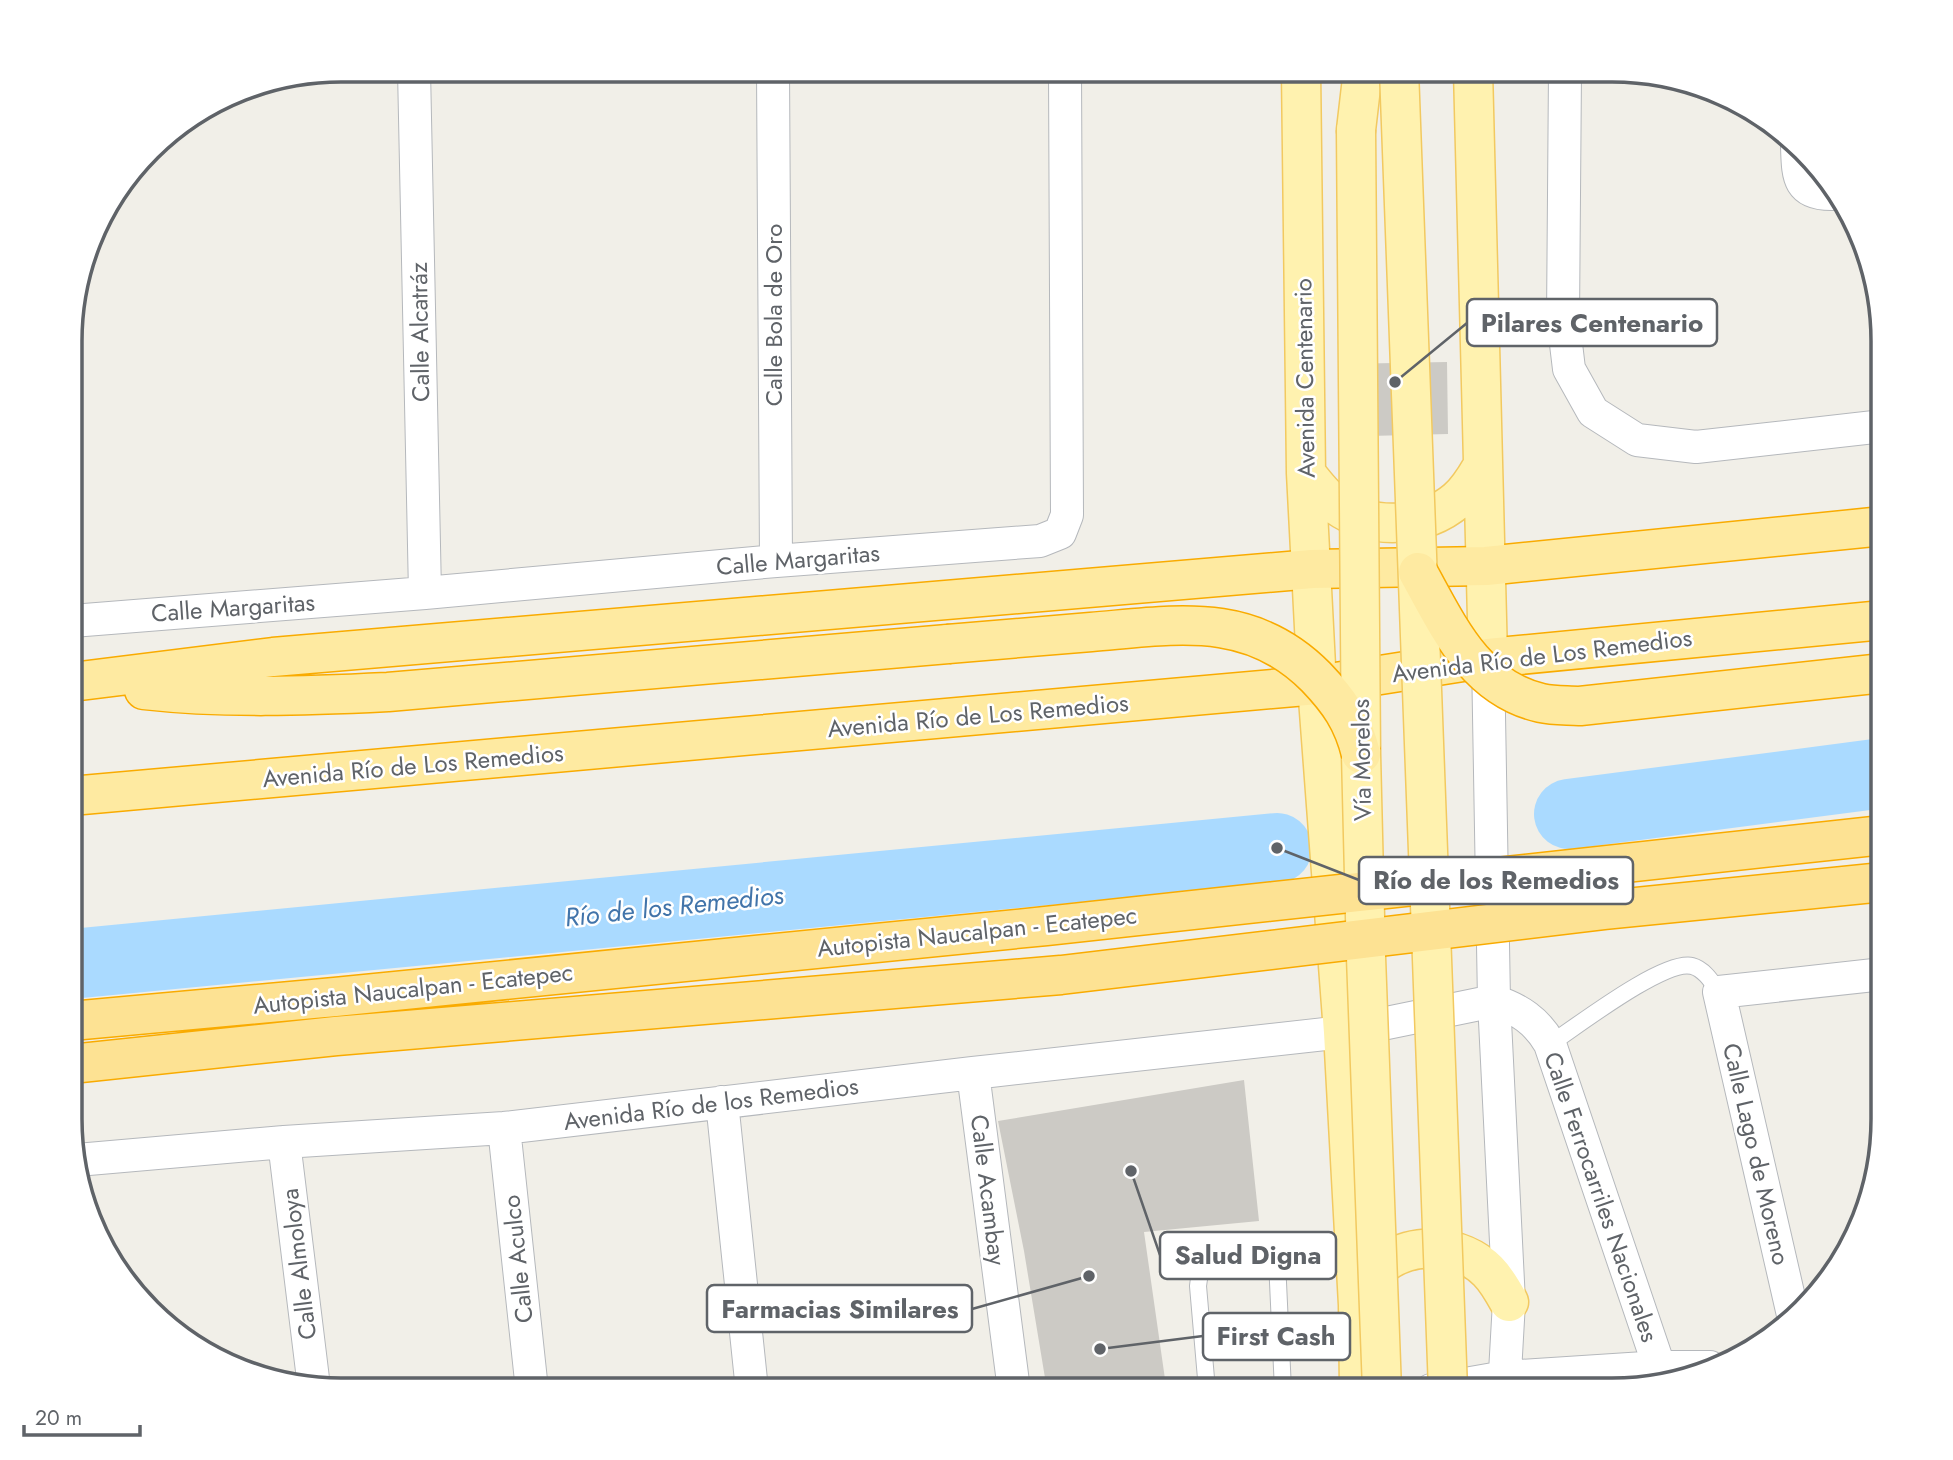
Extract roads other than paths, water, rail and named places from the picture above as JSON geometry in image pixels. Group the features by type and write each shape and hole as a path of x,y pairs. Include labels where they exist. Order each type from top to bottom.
{"highway":[{"path":"82,681 273,657 1331,584 1871,527"},
{"path":"1418,572 1456,641 1480,669 1505,690 1542,703 1580,706 1871,674"},
{"name":"Avenida Río de Los Remedios","path":"82,795 1334,668 1488,658 1871,621"},
{"path":"82,683 232,696 387,692 1177,625 1223,628 1255,636 1285,651 1325,687 1342,709 1355,731 1361,754"},
{"name":"Autopista Naucalpan - Ecatepec","path":"82,1020 1060,924 1871,836"},
{"name":"Autopista Naucalpan - Ecatepec","path":"82,1063 336,1036 1061,975 1605,910 1871,883"}],"main road":[{"name":"Avenida Centenario","path":"1301,82 1306,473 1331,584 1334,668"},
{"name":"Vía Morelos","path":"1361,82 1356,130 1361,754 1382,1378"},
{"path":"1399,82 1448,1378"},
{"path":"1473,82 1488,658"},
{"path":"1306,473 1336,506 1377,523 1398,523 1420,520 1458,499 1483,465"},
{"path":"1334,668 1343,1032 1359,1378"},
{"path":"1357,1305 1360,1289 1373,1272 1389,1259 1409,1251 1429,1248 1450,1250 1469,1257 1486,1269 1509,1302"}],"street":[{"name":"Calle Alcatráz","path":"414,82 425,593"},
{"name":"Calle Bola de Oro","path":"773,82 776,561"},
{"name":"Calle Margaritas","path":"82,620 1040,541 1060,533 1067,515 1065,82"},
{"path":"1566,82 1563,319 1569,369 1593,412 1637,440 1696,447 1871,427"},
{"path":"1798,161 1798,172 1803,183 1810,191 1825,194"},
{"path":"1488,658 1494,1001 1509,1302 1510,1378"},
{"path":"1719,992 1871,975"},
{"name":"Calle Lago de Moreno","path":"1719,992 1791,1306"},
{"name":"Avenida Río de los Remedios","path":"85,1159 284,1142 504,1128 1343,1032 1494,1001"},
{"name":"Calle Ferrocarriles Nacionales","path":"1494,1001 1532,1020 1550,1044 1661,1373"},
{"name":"Calle Acambay","path":"974,1073 1012,1378"},
{"path":"722,1102 751,1378"},
{"name":"Calle Aculco","path":"504,1128 531,1378"},
{"name":"Calle Almoloya","path":"284,1142 313,1376"},
{"path":"1603,1378 1661,1373"}],"lane":[{"path":"1550,1044 1650,977 1673,967 1692,966 1708,976 1719,992"},
{"path":"1206,1378 1199,1275 1212,1258 1258,1250 1267,1250 1278,1261 1283,1378"}],"waterway":[{"name":"Río de los Remedios","path":"1569,814 1871,775"},
{"name":"Río de los Remedios","path":"82,963 1277,848"}],"place":[{"name":"Pilares Centenario","path":"1395,382"},
{"name":"Río de los Remedios","path":"1277,848"},
{"name":"Salud Digna","path":"1131,1171"},
{"name":"Farmacias Similares","path":"1089,1276"},
{"name":"First Cash","path":"1100,1349"}]}
